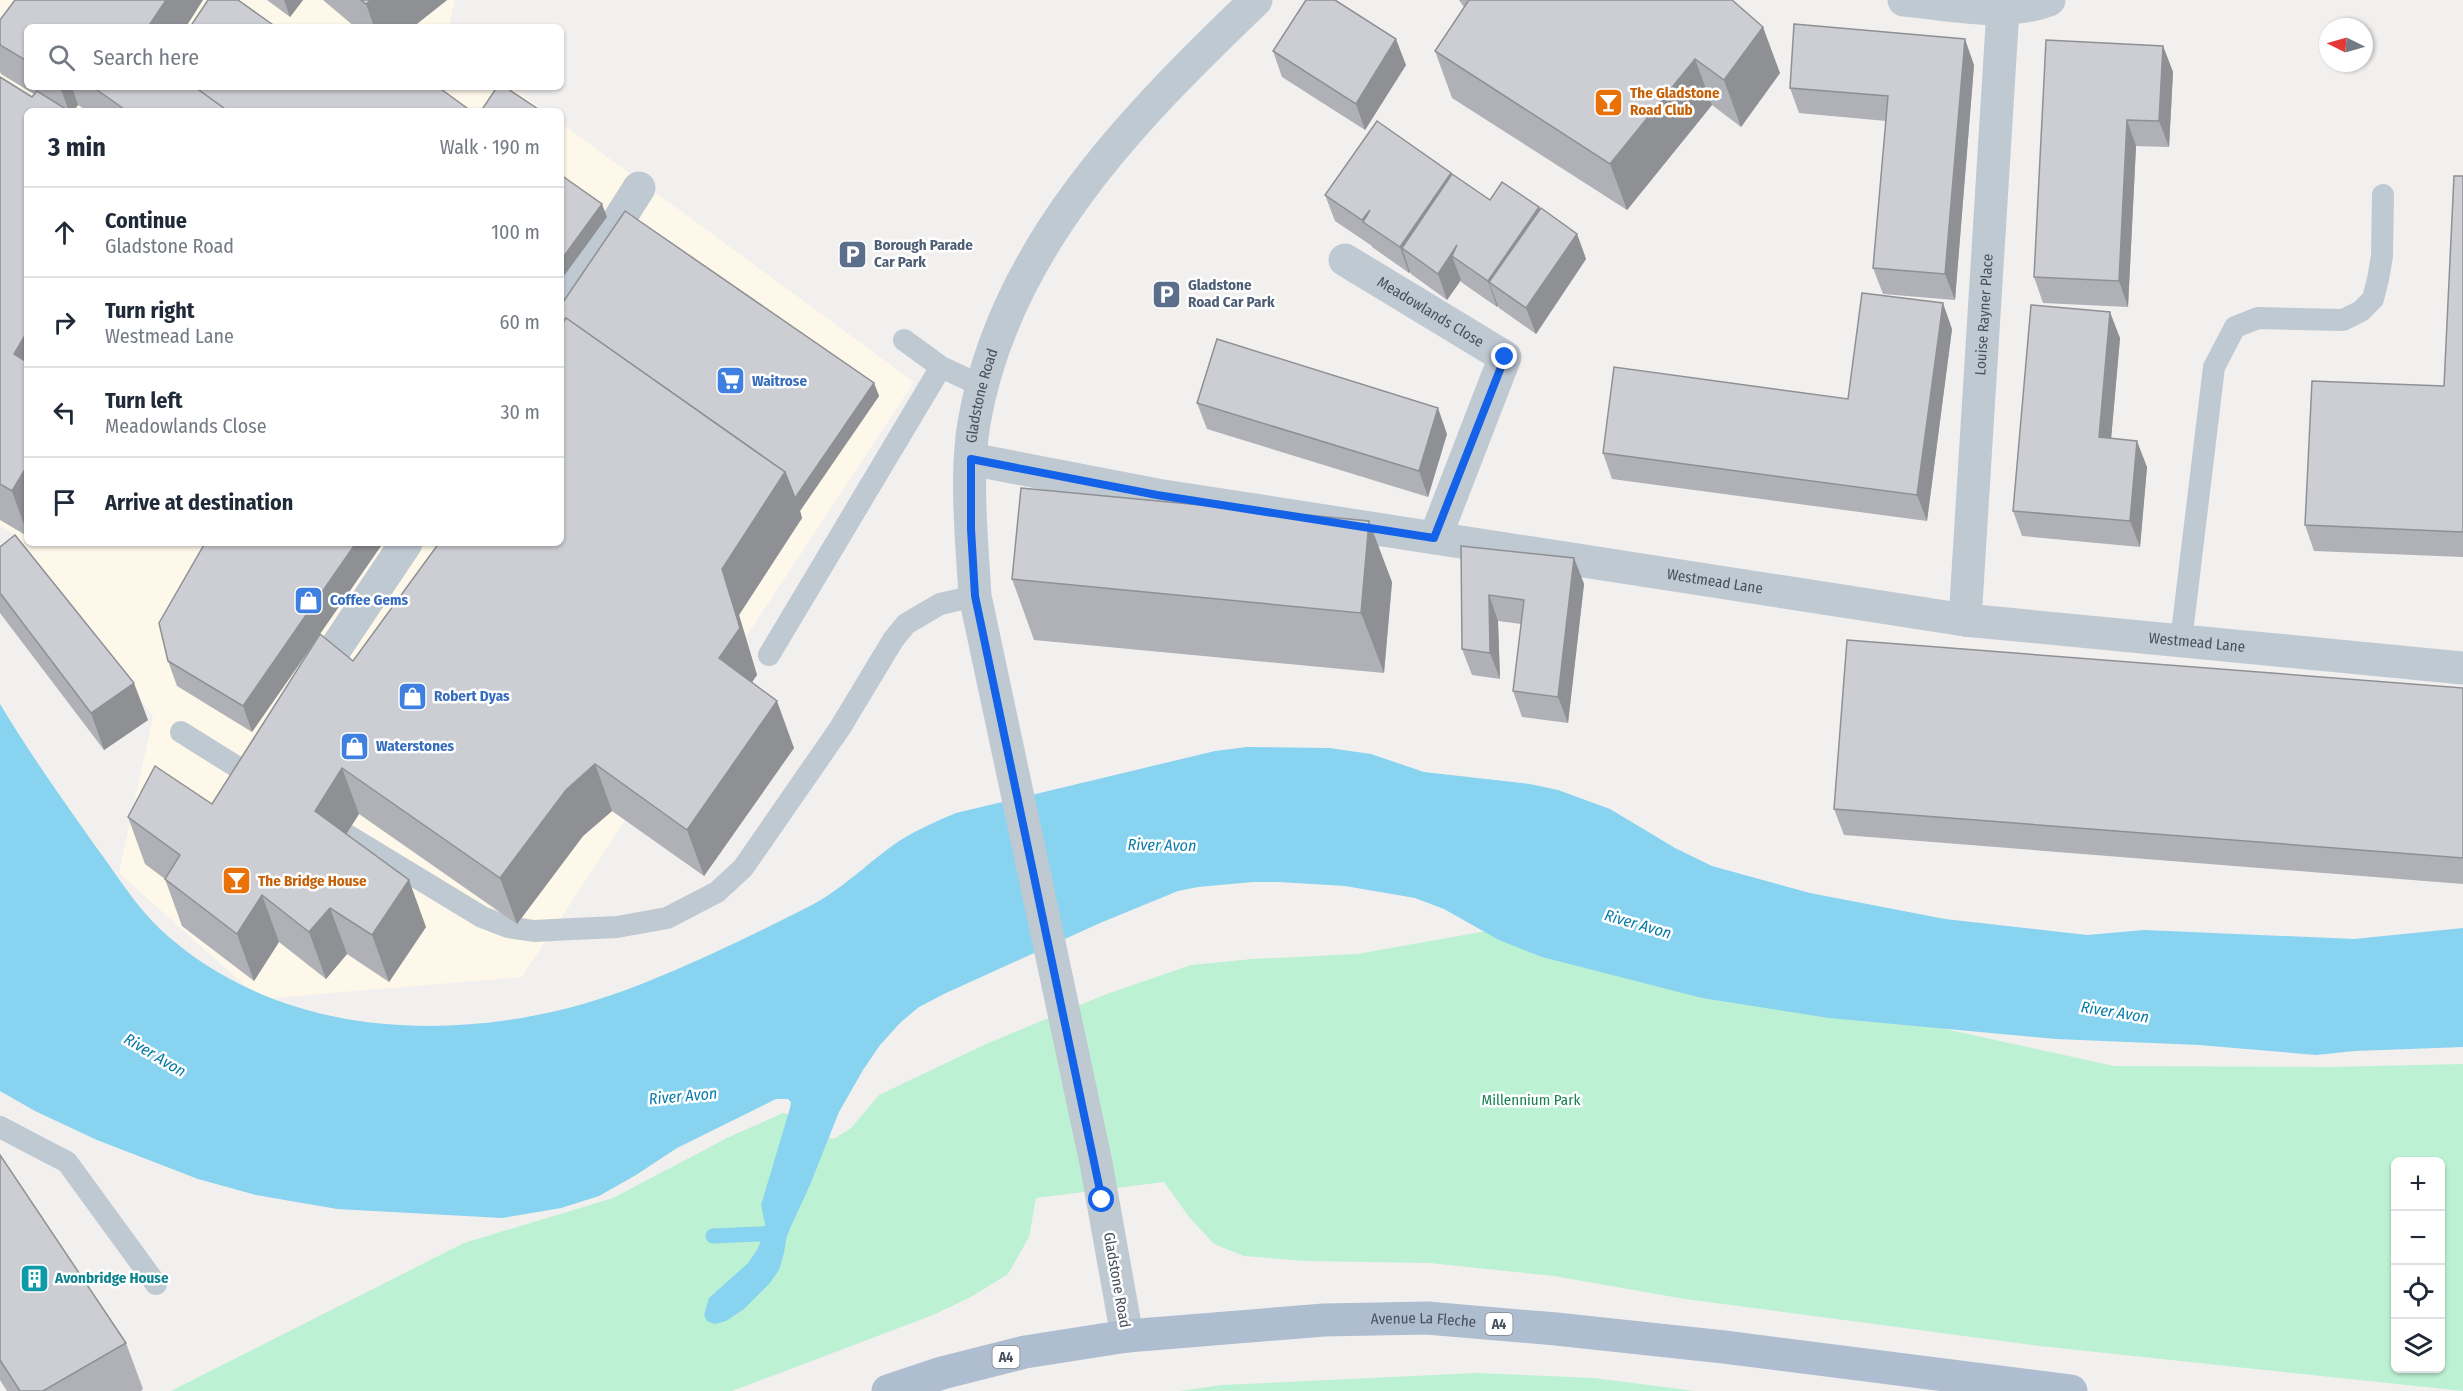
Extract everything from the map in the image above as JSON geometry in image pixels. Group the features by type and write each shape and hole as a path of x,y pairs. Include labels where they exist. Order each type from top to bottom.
{"main road":[{"name":"Avenue La Fleche","path":"888,1391 942,1373 1025,1352 1127,1336 1324,1320 1427,1318 1724,1347 2071,1391"}],"street":[{"name":"Gladstone Road","path":"1127,1336 1096,1163 975,596 971,529 971,459 974,425 982,386 1003,324 1040,248 1081,189 1147,107 1256,0"},
{"path":"1904,0 2003,9 2049,0"},
{"name":"Louise Rayner Place","path":"1965,621 2003,9"},
{"path":"564,306 639,188"},
{"name":"Meadowlands Close","path":"1345,260 1505,357 1434,538"},
{"name":"Westmead Lane","path":"971,459 1157,495 1965,621 2463,668"},
{"path":"293,711 404,546"}],"lane":[{"path":"2181,641 2214,367 2235,327 2258,318 2343,320 2361,311 2373,299 2382,256 2383,195"},
{"path":"903,340 941,367 982,386"},
{"path":"769,655 941,367"},
{"path":"347,835 473,912 508,927 534,931 617,927 667,918 717,892 743,868 840,728 893,640 906,624 940,604 975,596"},
{"path":"181,732 268,787"},
{"path":"0,1127 66,1162 156,1284"}],"shaded area":[{"path":"0,0 455,0 450,24 24,24 24,90 515,90 540,108 24,108 24,546 16,535 0,526"},
{"path":"564,125 914,382 522,977 260,999 119,873 153,716 24,546 564,546"}],"green space":[{"name":"Millennium Park","path":"1543,921 1749,986 2114,1066 2329,1067 2463,1064 2463,1391 2040,1346 1685,1299 1554,1276 1429,1263 1305,1261 1244,1256 1214,1244 1189,1217 1164,1182 1036,1198 1029,1237 1008,1274 971,1297 933,1315 732,1391 171,1391 464,1243 613,1198 727,1138 783,1113 792,1115 810,1134 834,1139 851,1128 879,1095 986,1044 1104,995 1191,965 1252,959 1357,954"},
{"path":"1476,1373 1594,1378 1695,1391 1180,1391 1222,1385"}],"water":[{"name":"River Avon","path":"0,704 96,847 134,900 160,929 211,968 268,997 329,1015 392,1025 457,1025 521,1018 584,1004 685,966 806,908 842,885 899,841 956,813 1215,751 1247,747 1329,748 1371,754 1424,772 1530,784 1558,790 1610,809 1675,848 1712,866 1810,893 1945,919 2087,935 2144,930 2354,939 2463,928 2463,1047 2355,1051 2316,1055 2199,1045 2056,1039 1829,1018 1702,998 1542,957 1499,940 1444,909 1415,898 1345,886 1279,882 1198,887 1178,891 1100,923 946,993 919,1007 901,1022 880,1045 839,1112 787,1235 779,1270 769,1284 744,1309 726,1321 715,1324 707,1321 704,1315 709,1298 748,1263 757,1250 766,1229 761,1205 790,1108 791,1102 788,1099 776,1099 677,1148 599,1196 561,1208 502,1218 337,1209 256,1195 198,1179 97,1140 35,1111 0,1091"}],"building":[{"path":"15,0 166,0 150,24 24,24 24,59 0,45 0,20"},
{"path":"208,0 238,0 272,24 192,24"},
{"path":"1306,0 1335,0 1396,39 1356,104 1273,51"},
{"name":"The Gladstone Road Club","path":"1469,0 1732,0 1763,27 1724,80 1695,59 1610,164 1435,51"},
{"path":"1794,24 1965,39 1945,274 1873,268 1888,96 1790,88"},
{"path":"2046,40 2163,46 2159,121 2127,120 2119,281 2034,277"},
{"path":"0,77 32,97 37,91 64,108 24,108 24,337 14,354 24,360 24,471 12,491 0,484"},
{"path":"97,90 199,90 224,108 123,108"},
{"path":"199,90 442,90 467,108 224,108"},
{"path":"495,90 510,90 536,108 483,108"},
{"path":"1377,121 1451,173 1400,247 1363,222 1370,210 1362,220 1325,195"},
{"path":"1452,174 1490,200 1502,182 1539,207 1488,281 1452,256 1457,245 1438,274 1402,248"},
{"path":"2454,176 2463,176 2463,532 2305,525 2312,381 2444,386"},
{"path":"564,177 602,204 564,256"},
{"path":"1541,208 1577,234 1526,308 1489,282"},
{"name":"Waitrose","path":"625,211 874,383 795,498 785,472 566,318 564,321 564,301"},
{"path":"1862,293 1943,303 1917,495 1603,453 1614,367 1848,399"},
{"path":"2031,305 2110,312 2099,437 2137,441 2130,521 2013,511"},
{"path":"566,318 785,472 722,569 740,628 719,658 777,701 687,830 595,764 566,790 500,878 342,768 315,811 409,880 372,935 330,908 309,932 262,895 237,934 165,879 180,855 128,817 155,766 212,804 320,634 353,661 437,546 564,546 564,321"},
{"path":"1217,339 1438,408 1419,471 1197,403"},
{"path":"1021,488 1369,521 1361,613 1012,579"},
{"path":"15,535 134,683 91,713 0,593 0,547"},
{"path":"203,546 354,546 243,706 168,661 159,623"},
{"path":"1461,546 1574,558 1558,697 1513,691 1524,600 1489,595 1490,653 1462,649"},
{"path":"1847,640 2463,688 2463,858 1834,809"},
{"name":"Avonbridge House","path":"0,1155 126,1343 43,1391 20,1391 0,1360"}],"waterway":[{"path":"713,1236 780,1233 782,1229"}],"place":[{"name":"The Gladstone Road Club","path":"1609,102"},
{"name":"Borough Parade Car Park","path":"853,254"},
{"name":"Gladstone Road Car Park","path":"1167,294"},
{"name":"Waitrose","path":"731,381"},
{"name":"Coffee Gems","path":"309,600"},
{"name":"Robert Dyas","path":"413,696"},
{"name":"Waterstones","path":"355,746"},
{"name":"The Bridge House","path":"237,881"},
{"name":"Avonbridge House","path":"34,1278"}],"route":[{"path":"1102,1200 975,596 971,529 971,459 1157,495 1434,538 1505,357"}]}
